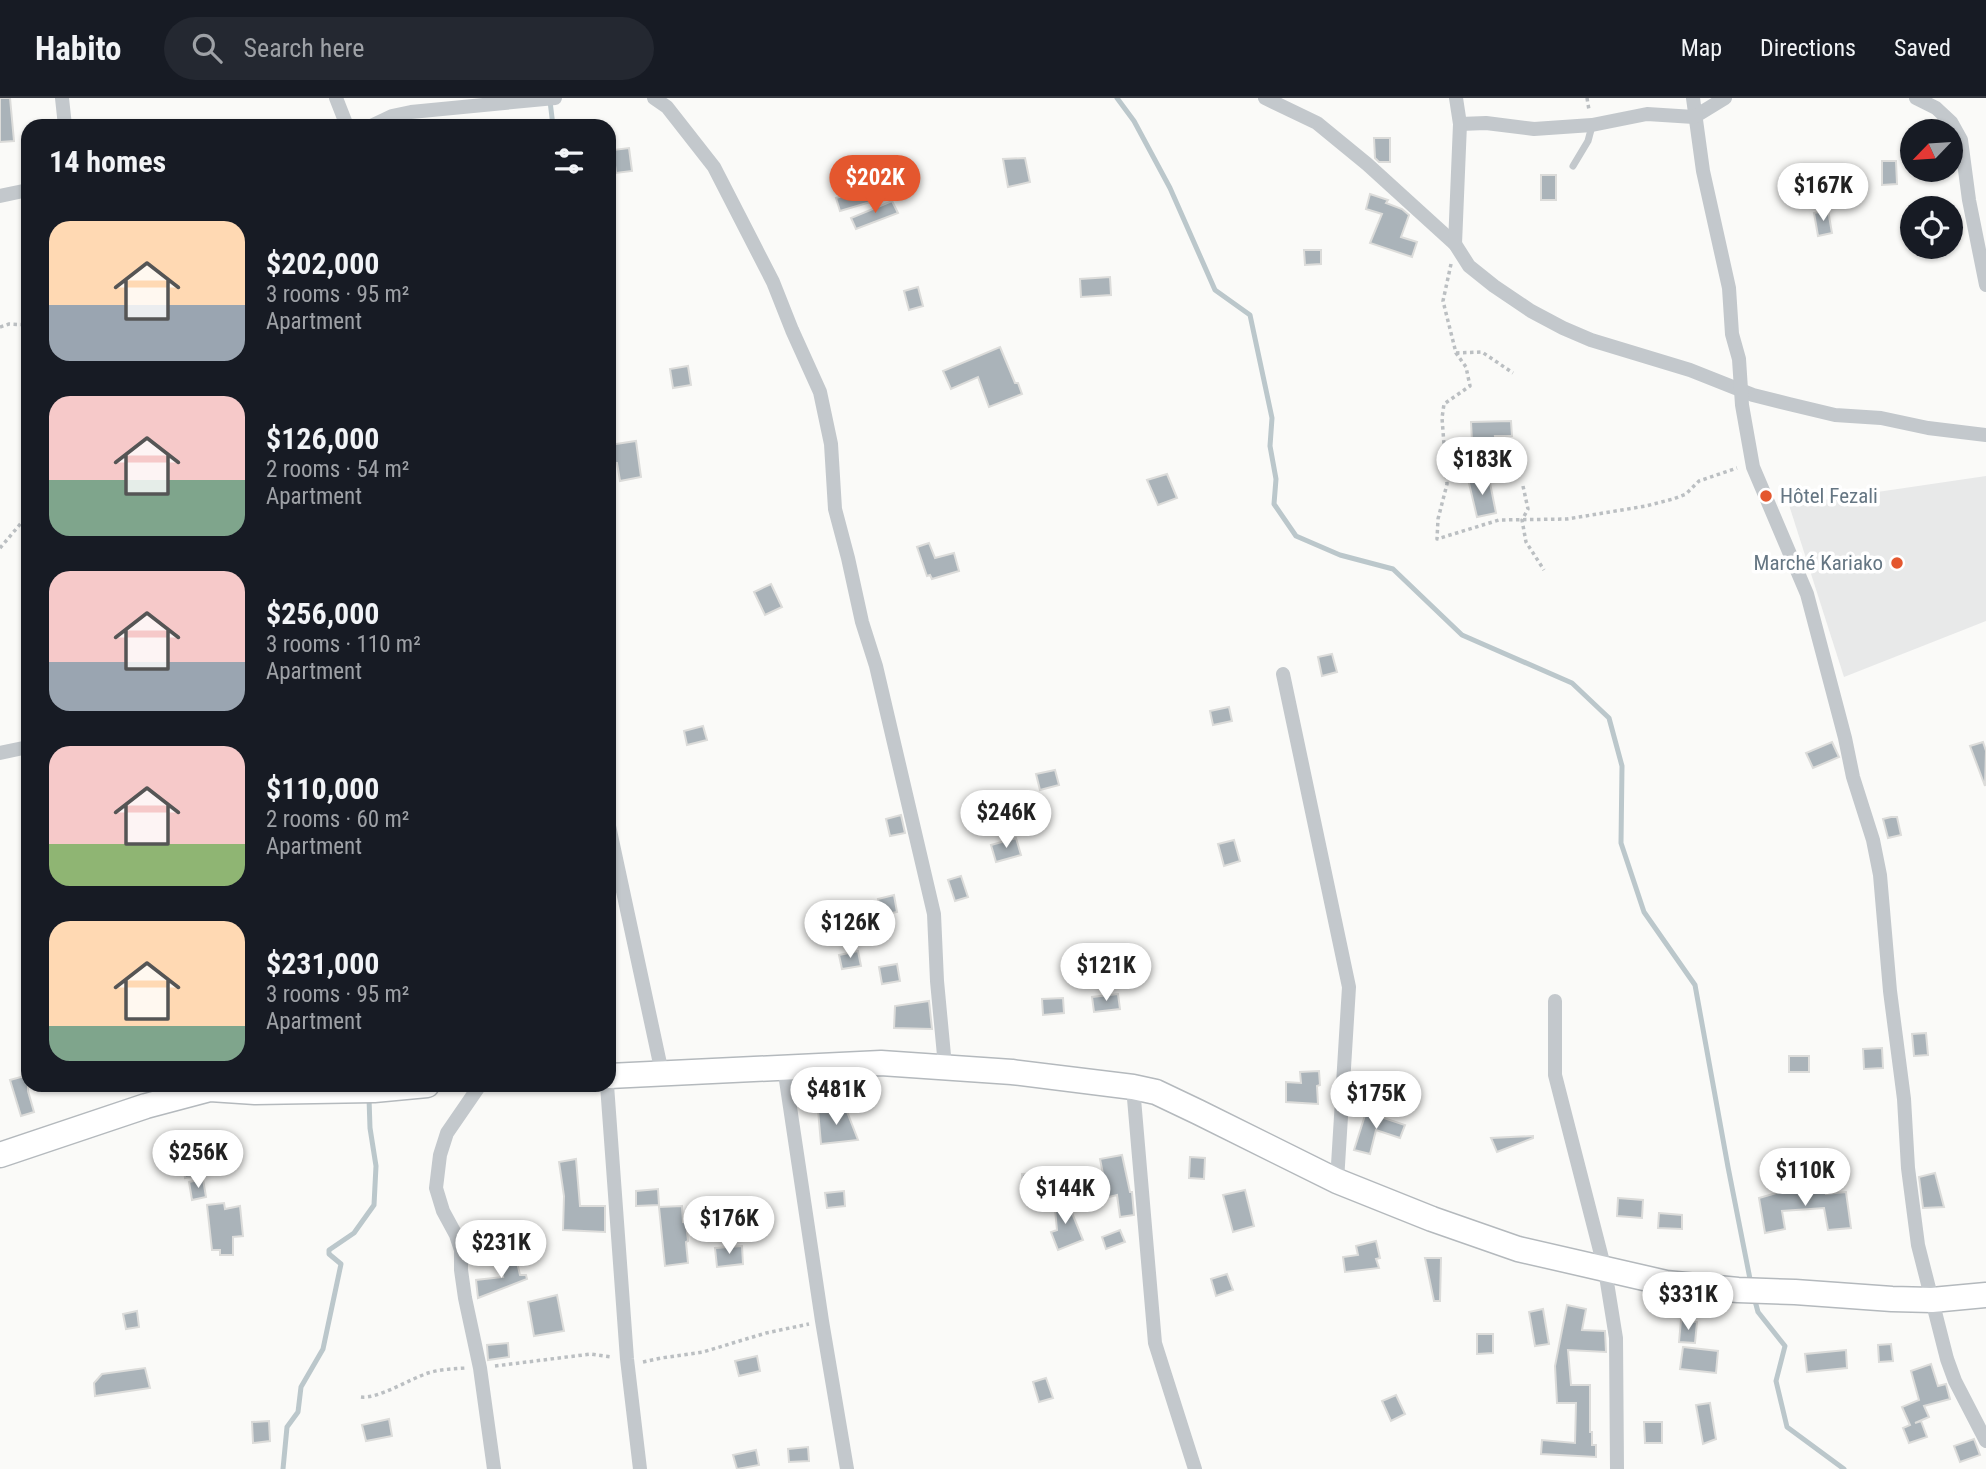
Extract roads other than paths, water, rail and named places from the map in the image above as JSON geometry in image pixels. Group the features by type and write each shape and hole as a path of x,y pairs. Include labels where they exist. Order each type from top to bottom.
{"highway":[{"path":"616,1076 881,1063 1012,1072 1133,1087 1156,1092 1337,1181 1432,1219 1518,1249 1667,1283 1738,1290 1931,1300 1986,1295"},
{"path":"0,1155 192,1092"}],"street":[{"path":"62,98 64,119"},
{"path":"336,98 344,119"},
{"path":"386,119 411,112 555,98"},
{"path":"654,98 667,107 714,167 773,282 820,392 831,444 835,509 909,800 934,914 937,988 946,1066"},
{"path":"1265,98 1317,124 1367,164 1455,244 1469,266 1531,311 1563,328 1591,340 1690,370 1742,391 1835,415 1881,418 1938,430 1986,435"},
{"path":"1455,244 1461,124 1456,98"},
{"path":"1693,98 1703,171 1729,288 1732,334 1739,359 1742,405 1753,467 1807,594 1880,875 1890,991 1903,1091 1913,1218 1918,1245 1955,1381 1986,1441"},
{"path":"1461,124 1486,123 1534,129 1592,125 1647,114 1695,117 1725,98"},
{"path":"1916,98 1936,108 1951,122 1961,140 1969,200 1986,285"},
{"path":"0,196 21,192"},
{"path":"1283,674 1349,987 1337,1181"},
{"path":"0,753 21,748"},
{"path":"616,859 662,1073"},
{"path":"1555,1001 1555,1075 1605,1270 1616,1338 1617,1469"},
{"path":"784,1067 847,1469"},
{"path":"1133,1087 1154,1343 1195,1469"},
{"path":"475,1092 447,1133 440,1155 436,1188 443,1211 461,1250 465,1298 480,1368 494,1469"},
{"path":"608,1092 627,1359 640,1469"}],"lane":[{"path":"1573,166 1588,141 1592,125"}],"waterway":[{"path":"1117,98 1134,121 1170,188 1215,290 1250,315 1272,418 1270,446 1276,479 1274,504 1296,536 1340,555 1393,569 1462,635 1572,683 1609,718 1622,766 1621,843 1644,912 1695,985 1751,1284"},
{"path":"550,101 552,119"},
{"path":"283,1469 287,1427 298,1412 301,1387 323,1349 341,1264 329,1254 329,1250 354,1233 374,1205 376,1166 369,1098"},
{"path":"1754,1297 1758,1312 1785,1346 1776,1381 1787,1427 1844,1469"}],"place":[{"name":"Hôtel Fezali","path":"1766,496"},
{"name":"Marché Kariako","path":"1897,563"}]}
